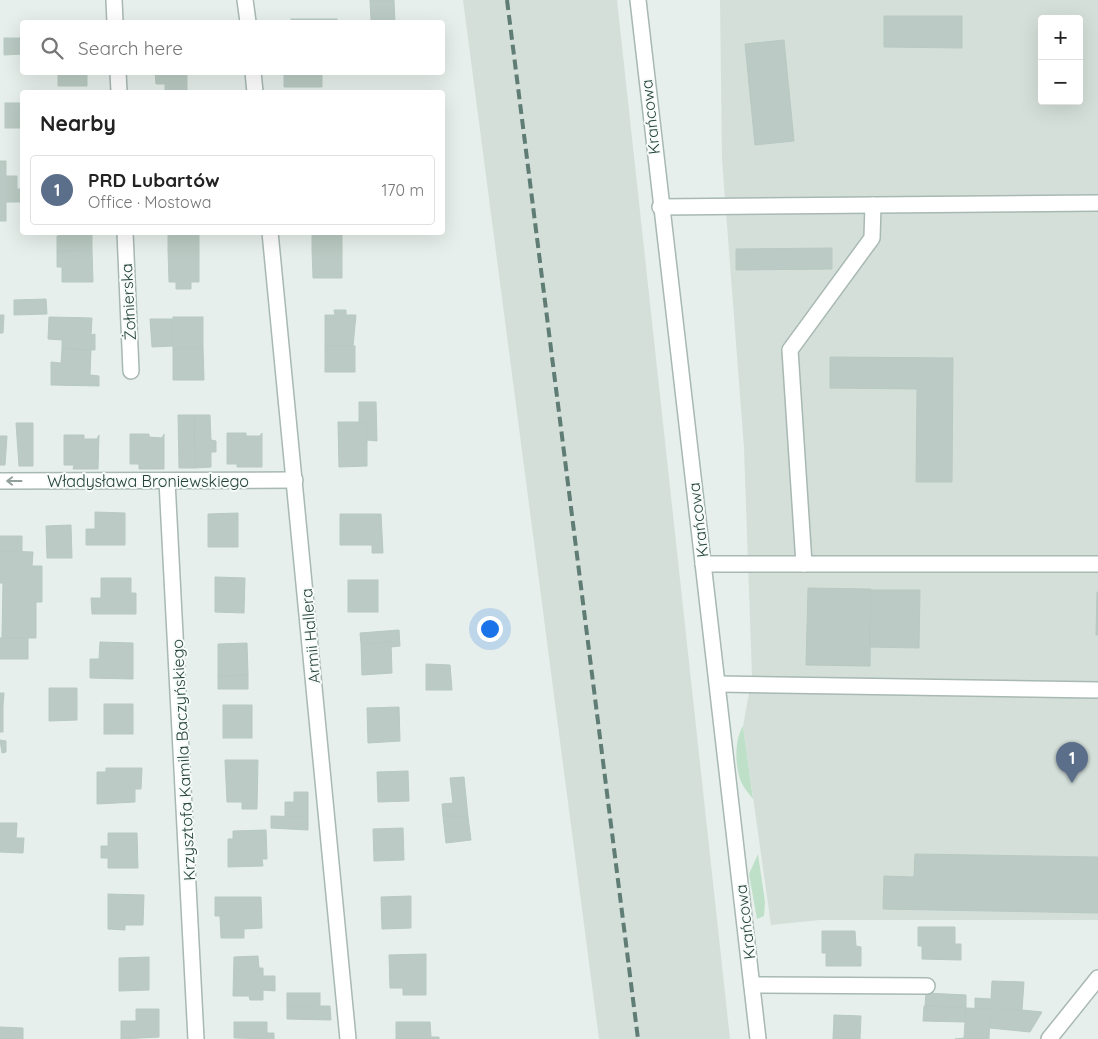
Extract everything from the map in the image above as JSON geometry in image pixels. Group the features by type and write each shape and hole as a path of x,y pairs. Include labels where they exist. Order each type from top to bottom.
{"street":[{"path":"114,0 115,20"},
{"path":"246,0 248,20"},
{"name":"Krańcowa","path":"638,0 660,207 718,684 758,1039"},
{"path":"118,75 119,90"},
{"path":"253,75 255,90"},
{"path":"660,207 1098,203"},
{"path":"804,564 790,350 872,238 873,205"},
{"name":"Żołnierska","path":"125,235 131,371"},
{"name":"Armii Hallera","path":"270,235 348,1039"},
{"name":"Władysława Broniewskiego","path":"0,481 167,482 295,480"},
{"name":"Krzysztofa Kamila Baczyńskiego","path":"167,482 196,1039"},
{"path":"703,564 1098,564"},
{"path":"718,684 1098,690"},
{"path":"1050,1039 1098,978"},
{"path":"752,986 928,986"}],"shaded area":[{"path":"463,0 617,0 730,1039 599,1039"},
{"path":"720,0 1098,0 1098,920 820,920 771,925 743,726 752,677 744,448 722,159"}],"green space":[{"path":"743,726 753,799 741,782 738,769 736,754 738,739"},
{"path":"758,854 765,902 764,916 757,919 749,874"}],"building":[{"path":"370,0 394,0 395,20 371,20"},
{"path":"884,16 962,16 962,48 884,47"},
{"path":"291,19 337,19 337,20"},
{"path":"4,38 20,38 20,54 4,55"},
{"path":"784,40 794,141 755,145 745,44"},
{"path":"58,75 87,75 87,86 58,86"},
{"path":"155,75 187,75 187,90 165,90 165,84 156,84"},
{"path":"284,75 322,75 322,87 284,87"},
{"path":"5,103 20,103 20,128 5,128"},
{"path":"0,161 6,161 6,221 0,221"},
{"path":"6,176 17,176 20,202 6,202"},
{"path":"92,235 92,250 57,251 57,236"},
{"path":"168,235 199,235 199,249 168,249"},
{"path":"312,235 342,235 342,248 312,248"},
{"path":"312,248 342,248 342,278 313,278"},
{"path":"832,248 832,269 736,270 736,249"},
{"path":"168,249 199,249 199,282 191,282 191,289 176,289 176,282 169,282"},
{"path":"92,250 93,282 62,282 62,267 57,267 57,251"},
{"path":"46,299 47,314 14,315 14,300"},
{"path":"334,310 346,310 346,315 356,315 353,346 325,346 325,315 335,315"},
{"path":"0,315 4,315 3,333 0,333"},
{"path":"49,317 92,318 91,335 95,334 95,350 62,349 62,340 48,339"},
{"path":"173,317 203,317 203,348 173,348"},
{"path":"150,319 173,319 173,346 152,347"},
{"path":"325,346 355,346 355,372 325,372"},
{"path":"173,348 203,348 204,380 173,380"},
{"path":"62,349 91,350 90,375 99,376 99,386 51,385 51,362 61,363"},
{"path":"830,357 953,358 952,482 916,482 917,389 830,388"},
{"path":"359,402 376,402 377,441 367,440 367,422 359,422"},
{"path":"178,415 194,415 195,468 179,468"},
{"path":"194,415 210,415 211,440 216,441 216,452 211,452 211,467 195,468"},
{"path":"338,422 367,422 367,466 339,467"},
{"path":"16,423 33,423 33,466 19,466"},
{"path":"227,433 246,433 246,436 260,436 262,433 262,467 237,467 237,464 227,464"},
{"path":"130,434 149,434 149,437 162,438 164,434 164,469 139,469 139,464 130,464"},
{"path":"64,435 84,435 84,439 97,439 99,435 98,469 73,469 74,465 64,465"},
{"path":"0,436 7,436 5,465 0,465"},
{"path":"95,512 125,513 125,545 86,545 86,529 95,529"},
{"path":"238,513 238,547 208,547 208,514"},
{"path":"340,514 381,514 383,553 372,553 372,545 340,545"},
{"path":"71,525 72,558 47,558 46,526"},
{"path":"0,536 22,536 22,552 0,551"},
{"path":"0,551 33,552 32,566 42,566 42,602 36,602 36,638 2,638 3,583 0,583"},
{"path":"215,577 245,578 244,613 215,612"},
{"path":"101,578 131,578 131,593 136,593 136,614 92,614 91,598 101,598"},
{"path":"348,580 378,580 378,612 348,612"},
{"path":"808,588 871,589 870,666 806,665"},
{"path":"871,590 920,590 919,648 870,647"},
{"path":"1097,592 1098,635 1096,635"},
{"path":"399,630 400,646 391,647 391,642 361,644 360,633"},
{"path":"0,638 28,638 28,659 0,659"},
{"path":"100,642 133,643 133,679 90,678 90,659 99,659"},
{"path":"391,642 392,673 362,675 361,644"},
{"path":"247,643 248,675 218,676 218,644"},
{"path":"426,664 450,665 452,690 426,690"},
{"path":"248,675 248,689 218,689 218,676"},
{"path":"49,688 77,688 77,720 49,721"},
{"path":"0,693 4,693 3,705 0,705"},
{"path":"104,704 133,704 133,734 104,734"},
{"path":"0,705 3,705 3,732 0,732"},
{"path":"223,705 252,705 252,738 223,738"},
{"path":"399,707 400,741 368,743 367,708"},
{"path":"0,740 6,741 6,752 2,753"},
{"path":"225,760 258,760 257,809 242,809 242,802 227,802"},
{"path":"106,768 142,768 141,789 135,789 135,802 97,804 97,772 106,772"},
{"path":"408,771 409,801 378,802 377,772"},
{"path":"464,777 468,817 443,816 442,804 453,803 450,778"},
{"path":"294,792 308,792 308,817 285,816 285,802 294,802"},
{"path":"271,816 308,817 308,830 271,828"},
{"path":"443,816 468,817 471,840 446,843"},
{"path":"0,823 17,823 16,838 0,838"},
{"path":"403,828 404,860 374,861 373,829"},
{"path":"266,830 267,859 262,859 263,866 228,867 228,839 233,839 233,831"},
{"path":"108,833 137,833 138,868 108,868 108,858 101,858 101,846 108,846"},
{"path":"0,838 24,838 23,853 0,852"},
{"path":"915,854 1098,857 1098,913 883,909 884,876 914,877"},
{"path":"108,894 144,895 143,925 125,925 125,930 108,929"},
{"path":"411,896 411,928 382,929 381,897"},
{"path":"215,897 261,897 262,928 244,929 244,938 221,938 220,916 215,916"},
{"path":"918,927 955,927 955,944 961,944 961,960 922,959 922,946 918,946"},
{"path":"822,931 855,931 856,946 861,947 861,966 826,966 826,953 822,953"},
{"path":"426,954 426,995 403,995 403,988 390,988 389,955"},
{"path":"258,956 259,968 263,968 263,976 275,976 275,991 263,990 263,1000 250,1000 249,996 233,996 234,957"},
{"path":"149,957 149,990 119,991 119,958"},
{"path":"992,981 1024,982 1022,1010 975,1008 975,998 991,999"},
{"path":"287,993 320,993 320,1006 287,1006"},
{"path":"926,993 966,995 966,1008 925,1006"},
{"path":"287,1006 330,1006 331,1020 287,1019"},
{"path":"924,1006 966,1008 965,1022 923,1021"},
{"path":"966,1008 990,1009 989,1039 955,1039 964,1038"},
{"path":"136,1009 159,1009 159,1037 121,1039 121,1021 136,1021"},
{"path":"990,1009 1042,1012 1030,1032 990,1028"},
{"path":"834,1015 861,1016 860,1039 833,1039"},
{"path":"234,1022 267,1022 267,1033 274,1033 274,1039 234,1038"},
{"path":"396,1022 430,1022 431,1037 439,1037 439,1039 396,1039"},
{"path":"0,1027 23,1028 23,1039 0,1039"}],"railway":[{"path":"507,0 638,1039"}],"place":[{"name":"PRD Lubartów","path":"1072,783"}]}
